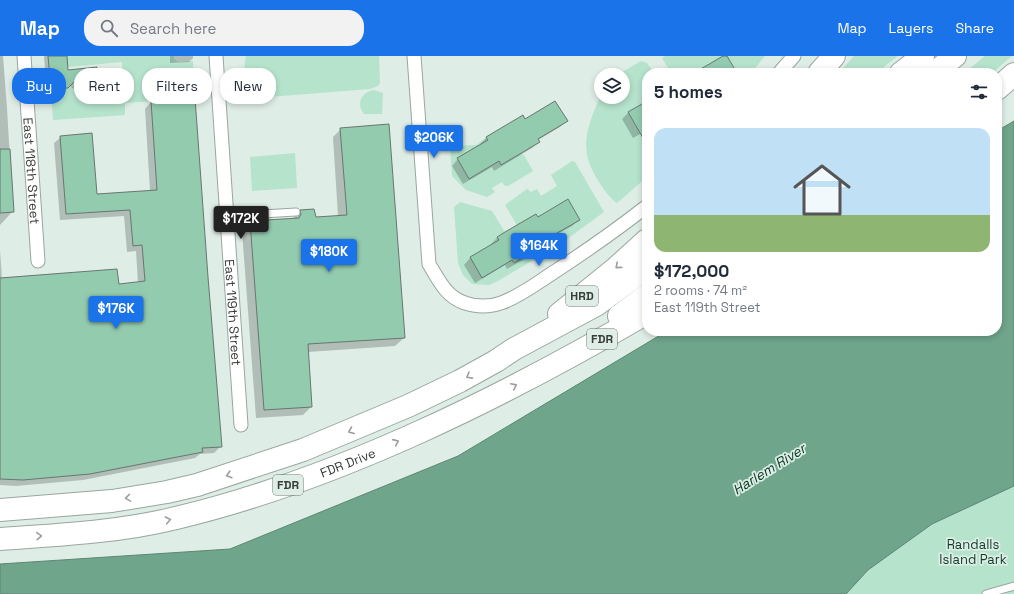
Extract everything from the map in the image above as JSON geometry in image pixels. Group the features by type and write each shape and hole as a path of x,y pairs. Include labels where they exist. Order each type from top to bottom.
{"highway":[{"path":"823,68 834,56"},
{"path":"907,68 923,56"},
{"path":"940,68 956,56"},
{"name":"HRD","path":"514,349 616,268 642,245"},
{"path":"514,349 596,305 642,272"},
{"path":"556,364 642,299"},
{"name":"FDR Drive","path":"0,539 118,529 175,518 230,504 286,485 392,444 556,364 642,316"},
{"name":"FDR","path":"0,510 112,501 166,492 205,482 303,450 357,428 460,381 514,349"}],"street":[{"name":"East 118th Street","path":"24,56 38,261"},
{"name":"East 119th Street","path":"216,56 241,425"},
{"path":"414,56 429,264 442,287 456,299 464,303 482,306 500,303 525,291 586,252 642,210"},
{"path":"783,68 794,56"}],"lane":[{"path":"227,216 296,212"},
{"path":"986,594 1014,586"}],"green space":[{"path":"67,56 174,56 174,59 178,62 193,61 193,68 142,68 142,102 134,102 134,68 122,68 122,62 68,67"},
{"path":"246,56 379,56 380,83 378,86 370,89 276,96 276,68 244,68"},
{"path":"665,56 723,56 703,68 668,68 662,58"},
{"path":"727,56 765,56 755,68 734,68"},
{"path":"854,56 898,56 882,68 843,68"},
{"path":"985,56 1012,56 998,68 970,68"},
{"path":"641,61 647,63 650,68 642,68 642,104 628,112 639,132 642,130 642,181 617,203 599,182 588,159 586,138 597,104 630,104 629,68"},
{"path":"74,87 74,104 125,104 125,115 53,120 52,104 66,104 66,88"},
{"path":"374,90 383,93 382,114 364,114 360,106 361,99 366,93"},
{"path":"486,138 488,141 458,158 470,179 499,161 501,165 520,154 524,155 533,171 508,186 505,186 502,182 492,188 495,192 487,197 466,190 452,176 450,146 476,145"},
{"path":"295,153 297,188 252,191 250,157"},
{"path":"572,161 575,162 604,212 563,242 551,240 549,237 580,220 568,199 538,217 536,214 517,225 505,205 527,189 531,192 537,189 541,196 557,186 551,175"},
{"path":"460,202 492,211 505,232 497,236 499,240 470,257 482,278 512,260 514,263 530,254 531,258 553,244 559,245 496,282 489,285 472,284 463,275 458,263 454,207"},
{"name":"Randalls Island Park","path":"1014,486 1014,594 846,594 868,570 932,524"}],"water":[{"name":"Harlem River","path":"1014,121 1014,486 932,524 868,570 846,594 0,594 0,564 230,549 458,456 659,336 1002,336 1002,128"}],"building":[{"path":"48,56 67,56 68,70 74,69 74,82 66,88 66,68 49,68"},
{"path":"723,56 727,56 734,68 703,68"},
{"path":"555,101 568,121 538,139 540,142 501,165 499,161 469,179 457,158 488,140 486,137 523,115 525,119"},
{"path":"151,104 195,104 222,447 202,448 203,452 90,474 23,480 0,479 0,278 117,269 119,284 145,281 142,245 133,246 130,210 66,214 60,136 92,133 97,194 157,190"},
{"path":"642,104 642,136 628,112"},
{"path":"389,124 405,338 308,344 312,407 264,410 250,221 299,218 301,214 300,210 314,209 316,217 347,215 340,128"},
{"path":"0,149 10,149 14,212 0,213"},
{"path":"568,199 580,220 550,237 551,241 514,263 512,260 482,278 470,257 499,240 497,237 505,232 536,214 538,217"}]}
